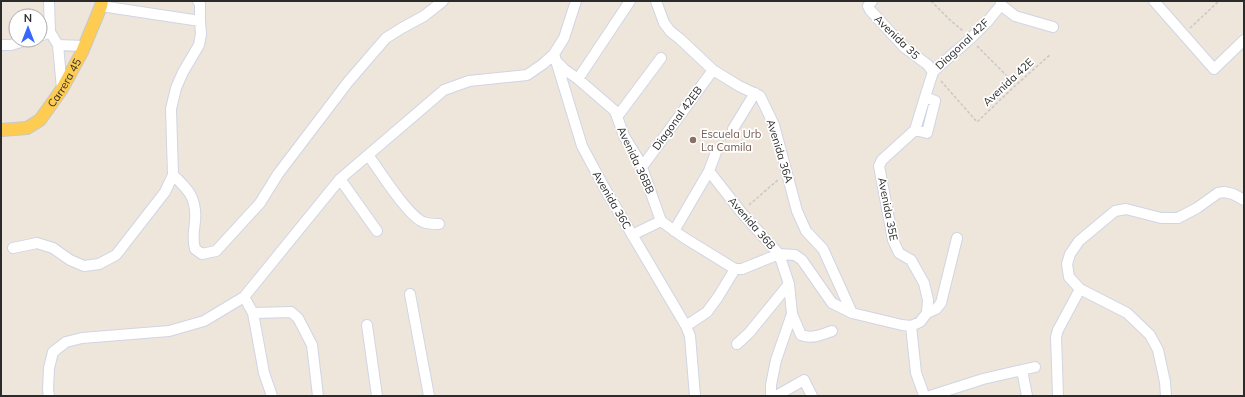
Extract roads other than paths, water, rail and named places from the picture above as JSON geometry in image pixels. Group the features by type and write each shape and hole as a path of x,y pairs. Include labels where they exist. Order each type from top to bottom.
{"main road":[{"name":"Carrera 45","path":"1,130 27,128 40,120 62,89 84,46 102,4"}],"street":[{"path":"49,1 50,32 58,45 62,89"},
{"path":"13,248 37,243 53,248 70,260 84,266 99,264 116,255 165,192 173,175 171,109 176,88 183,72 199,45 201,34 200,4 198,1"},
{"path":"173,175 188,190 194,202 195,220 192,238 194,249 202,254 216,251 260,203 278,174 348,82 386,38 424,16 443,1"},
{"path":"50,396 48,390 49,368 53,352 66,342 82,338 169,332 204,321 244,298 340,179 444,90 469,81 527,76 555,57 564,38 576,1"},
{"path":"578,79 630,1"},
{"path":"656,1 664,23 670,31 713,70 739,86 755,93 733,129"},
{"path":"1154,1 1214,69 1244,40"},
{"name":"Avenida 35","path":"871,2 868,6 870,10 904,47 928,65 933,72"},
{"path":"1001,3 1015,16 1053,27"},
{"name":"Diagonal 42F","path":"880,166 882,160 915,130 933,72 988,21 1001,3"},
{"path":"102,4 200,21"},
{"path":"58,45 84,46"},
{"name":"Avenida 36BB","path":"555,57 566,70 614,112 624,136 642,167 661,221"},
{"name":"Avenida 36C","path":"555,57 582,146 604,187 686,326 690,336 695,396"},
{"path":"617,117 661,58"},
{"name":"Diagonal 42EB","path":"642,167 713,70"},
{"name":"Avenida 36A","path":"755,93 760,96 774,125 797,211 806,232 823,249 852,313"},
{"path":"674,231 709,171 716,152"},
{"path":"368,155 405,207 414,216 423,222 439,224"},
{"name":"Avenida 35E","path":"880,166 893,240 899,253 911,260 924,283 928,300 927,313"},
{"name":"Avenida 36B","path":"709,171 741,212 779,254 788,284 792,314 776,360 771,385 771,396"},
{"path":"340,179 377,231"},
{"path":"1166,396 1165,382 1158,350 1150,335 1127,313 1080,289 1069,277 1067,264 1070,254 1079,241 1115,211 1126,209 1161,218 1178,218 1197,208 1218,193 1224,192 1233,194 1244,200"},
{"path":"632,235 661,221 674,231 735,269 742,269 779,254 795,255 802,260 832,303 852,313 911,326 920,322 927,313 936,309 941,303 957,238"},
{"path":"686,326 707,312 735,269"},
{"path":"737,344 749,333 788,284"},
{"path":"1058,396 1056,336 1080,289"},
{"path":"410,294 429,396"},
{"path":"244,298 254,313 264,373 272,396"},
{"path":"254,313 291,312 298,318 312,345 318,396"},
{"path":"792,314 801,335 814,337 832,332"},
{"path":"367,325 377,396"},
{"path":"911,326 916,373 927,396 984,379 1035,367"},
{"path":"1022,370 1027,396"},
{"path":"776,396 804,380 812,396"}],"place":[{"name":"Escuela Urb La Camila","path":"693,140"}]}
